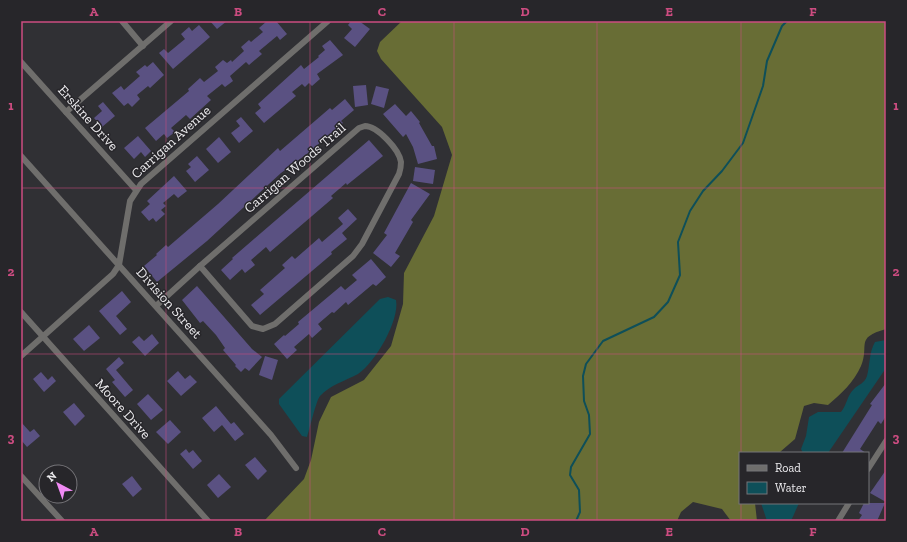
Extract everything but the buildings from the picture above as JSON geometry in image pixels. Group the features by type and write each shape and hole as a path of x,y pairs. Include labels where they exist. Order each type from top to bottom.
{"street":[{"path":"122,21 143,46"},
{"path":"66,112 172,21"},
{"name":"Carrigan Avenue","path":"119,265 130,201 136,190 149,176 328,21"},
{"name":"Erskine Drive","path":"21,62 136,190"},
{"name":"Carrigan Woods Trail","path":"156,306 200,266 359,128 371,126 377,129 397,152 400,162 399,174 362,244 353,256 275,324 263,329 252,326 200,266"},
{"name":"Division Street","path":"21,156 271,435 296,468"},
{"path":"21,356 113,274 119,265"},
{"name":"Moore Drive","path":"21,312 208,521"},
{"path":"869,467 886,441"},
{"path":"21,476 62,521"},
{"path":"838,521 848,504"}],"green space":[{"path":"402,21 886,21 886,329 876,332 866,339 861,366 851,382 838,397 828,405 814,403 804,406 795,439 780,452 739,452 739,504 755,504 757,521 731,521 722,509 693,502 681,512 677,521 264,521 304,479 311,460 319,422 331,397 364,380 391,346 403,304 404,273 434,216 452,155 442,127 381,59 377,51 380,42"}],"water":[{"path":"388,297 396,300 396,308 390,329 379,351 372,361 358,374 333,386 320,396 307,437 302,436 279,404 279,399 380,299"},
{"path":"886,340 886,368 829,452 802,452 801,449 806,436 809,417 818,412 841,412 852,391 866,379 875,342"},
{"path":"761,504 799,504 791,521 767,521"}],"waterway":[{"path":"576,521 580,512 579,490 570,475 571,467 590,434 589,415 584,401 583,376 586,364 603,341 654,317 668,302 680,275 678,242 690,211 703,191 722,171 743,143 763,86 767,61 782,26 787,21"}]}
